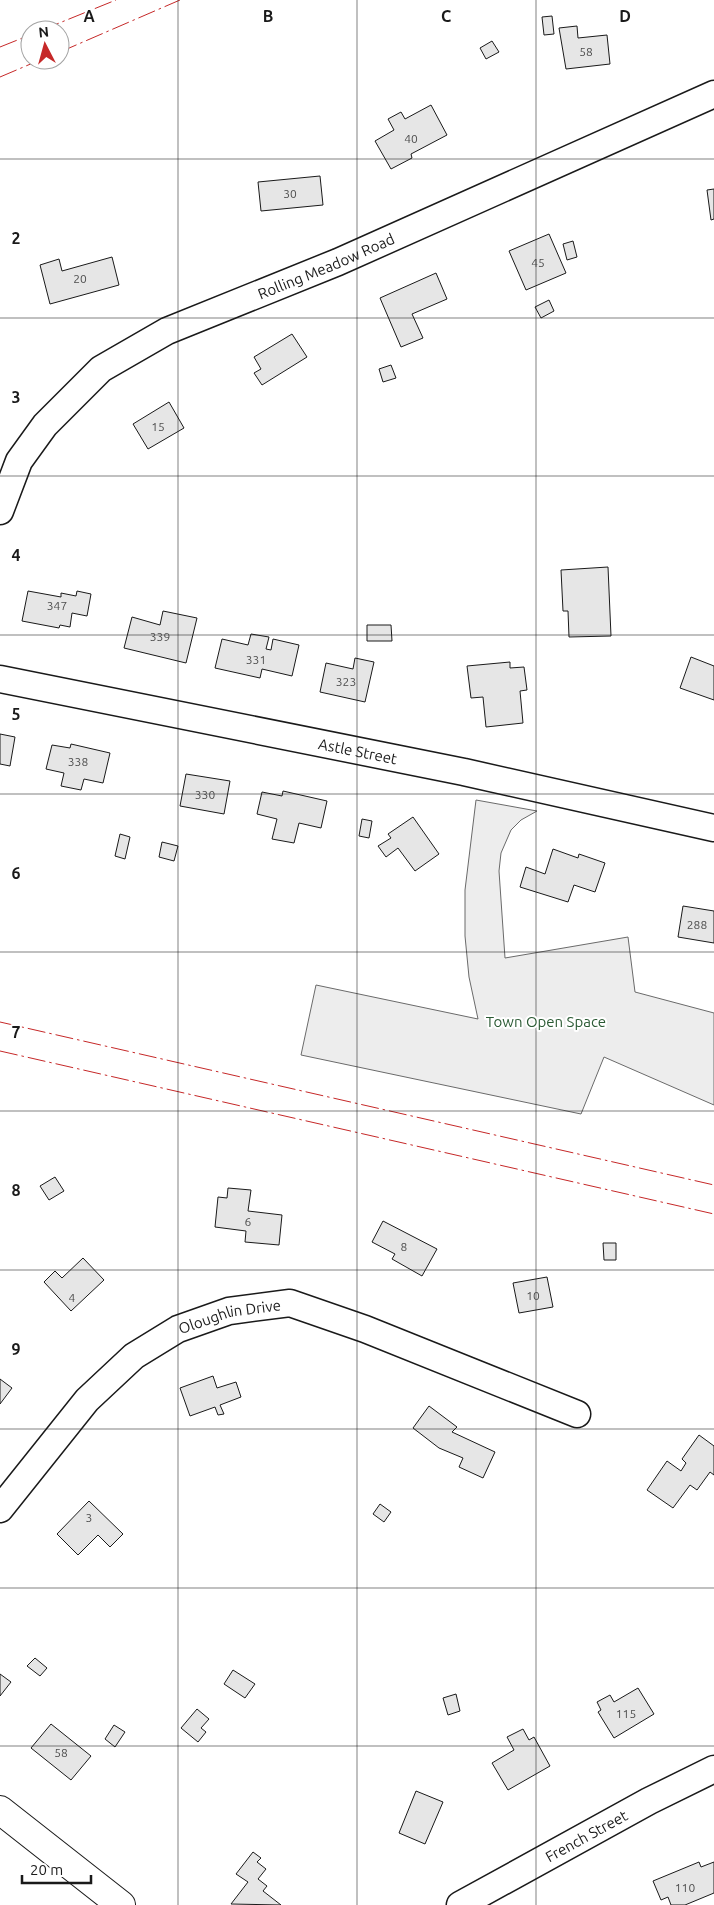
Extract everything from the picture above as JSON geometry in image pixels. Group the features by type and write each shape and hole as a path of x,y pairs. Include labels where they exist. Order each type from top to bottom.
{"main road":[{"path":"0,1810 121,1905"}],"street":[{"name":"Rolling Meadow Road","path":"0,511 19,461 45,425 101,369 166,331 338,262 714,94"},
{"name":"Astle Street","path":"0,679 464,772 714,828"},
{"name":"Oloughlin Drive","path":"0,1509 87,1400 134,1356 178,1329 229,1311 290,1303 365,1329 577,1414"},
{"name":"French Street","path":"460,1905 633,1810 714,1769"}],"shaded area":[{"name":"Town Open Space","path":"476,800 537,811 521,820 511,830 501,853 499,871 505,958 628,937 635,992 714,1013 714,1105 604,1057 581,1114 301,1055 316,985 478,1019 469,977 465,936 465,890"}],"building":[{"path":"552,16 554,34 544,35 542,17"},
{"path":"577,26 578,38 607,35 610,64 566,69 559,28"},
{"path":"492,41 499,52 486,59 480,48"},
{"path":"431,105 447,135 411,154 412,158 391,169 375,141 394,130 388,119 401,112 405,119"},
{"path":"320,176 323,205 261,211 258,182"},
{"path":"714,189 714,219 711,220 707,190"},
{"path":"549,234 566,273 526,290 509,251"},
{"path":"573,241 577,257 567,260 563,244"},
{"path":"112,257 119,285 50,304 40,265 59,259 62,271"},
{"path":"436,273 447,299 412,314 423,338 401,347 380,298"},
{"path":"549,300 554,311 541,318 535,307"},
{"path":"292,334 307,357 262,385 254,373 261,369 254,357"},
{"path":"391,365 396,378 383,382 379,369"},
{"path":"169,402 184,428 148,449 133,424"},
{"path":"608,567 611,636 569,637 568,611 563,611 561,570"},
{"path":"28,591 61,597 61,593 76,596 77,591 91,594 87,616 72,613 70,627 60,625 59,628 22,621"},
{"path":"163,611 197,618 186,663 124,648 132,617 160,625"},
{"path":"367,625 391,625 392,641 367,641"},
{"path":"251,634 269,637 266,649 271,650 273,639 299,645 292,676 262,669 260,678 215,668 222,639 248,645"},
{"path":"691,657 714,666 714,700 680,688"},
{"path":"355,658 374,662 365,702 320,692 326,663 353,669"},
{"path":"510,662 510,668 524,667 527,690 520,691 523,723 486,727 483,697 471,698 467,666"},
{"path":"0,734 15,737 10,766 0,764"},
{"path":"71,744 110,753 103,783 84,779 81,790 61,786 64,773 46,769 52,745 70,748"},
{"path":"186,774 230,781 224,814 180,806"},
{"path":"283,791 327,801 321,828 299,823 294,843 272,839 277,819 257,814 262,792 282,796"},
{"path":"413,817 439,854 415,871 398,848 386,857 378,846 391,838 388,834"},
{"path":"362,819 372,821 369,838 359,836"},
{"path":"120,834 130,837 125,859 115,856"},
{"path":"162,842 178,846 174,861 159,857"},
{"path":"553,849 578,858 579,854 605,863 595,892 574,885 568,902 520,887 526,867 545,874"},
{"path":"683,906 714,911 714,943 678,937"},
{"path":"55,1177 64,1191 49,1200 40,1186"},
{"path":"228,1188 251,1190 248,1211 282,1215 279,1245 245,1242 246,1231 215,1227 218,1197 227,1198"},
{"path":"383,1221 437,1249 422,1276 392,1259 395,1254 372,1242"},
{"path":"603,1243 616,1243 616,1260 604,1260"},
{"path":"83,1258 104,1280 71,1311 44,1282 55,1271 62,1278"},
{"path":"547,1277 553,1307 519,1313 513,1283"},
{"path":"213,1376 217,1388 236,1382 241,1397 220,1405 224,1414 218,1415 215,1407 190,1416 180,1388"},
{"path":"0,1379 12,1388 0,1404"},
{"path":"429,1406 457,1427 452,1432 495,1452 483,1478 459,1467 463,1458 439,1448 413,1428"},
{"path":"699,1435 714,1446 714,1475 710,1472 697,1490 690,1485 673,1508 647,1490 667,1461 681,1471 686,1463 682,1459"},
{"path":"89,1501 123,1534 110,1547 98,1535 78,1555 57,1534"},
{"path":"380,1504 391,1512 384,1522 373,1514"},
{"path":"35,1658 47,1668 40,1676 27,1666"},
{"path":"233,1670 255,1684 245,1698 224,1684"},
{"path":"0,1674 11,1682 0,1696"},
{"path":"638,1688 654,1714 614,1738 598,1712 601,1710 597,1702 610,1695 614,1702"},
{"path":"456,1694 460,1711 448,1715 443,1698"},
{"path":"197,1709 209,1719 201,1728 206,1732 198,1742 181,1728"},
{"path":"51,1724 91,1756 71,1780 31,1748"},
{"path":"114,1725 125,1732 115,1747 105,1739"},
{"path":"523,1729 529,1740 534,1737 550,1766 508,1790 492,1763 514,1750 507,1737"},
{"path":"416,1791 443,1802 425,1844 399,1833"},
{"path":"253,1852 261,1858 257,1862 266,1869 258,1879 267,1886 263,1891 281,1905 231,1904 248,1882 236,1874"},
{"path":"699,1862 701,1867 714,1862 714,1893 685,1905 671,1905 668,1897 661,1900 653,1881"}],"power":[{"path":"67,20 116,0"},
{"path":"70,48 180,0"},
{"path":"0,47 20,39"},
{"path":"0,77 20,68"},
{"path":"0,1022 714,1185"},
{"path":"0,1051 714,1214"}]}
